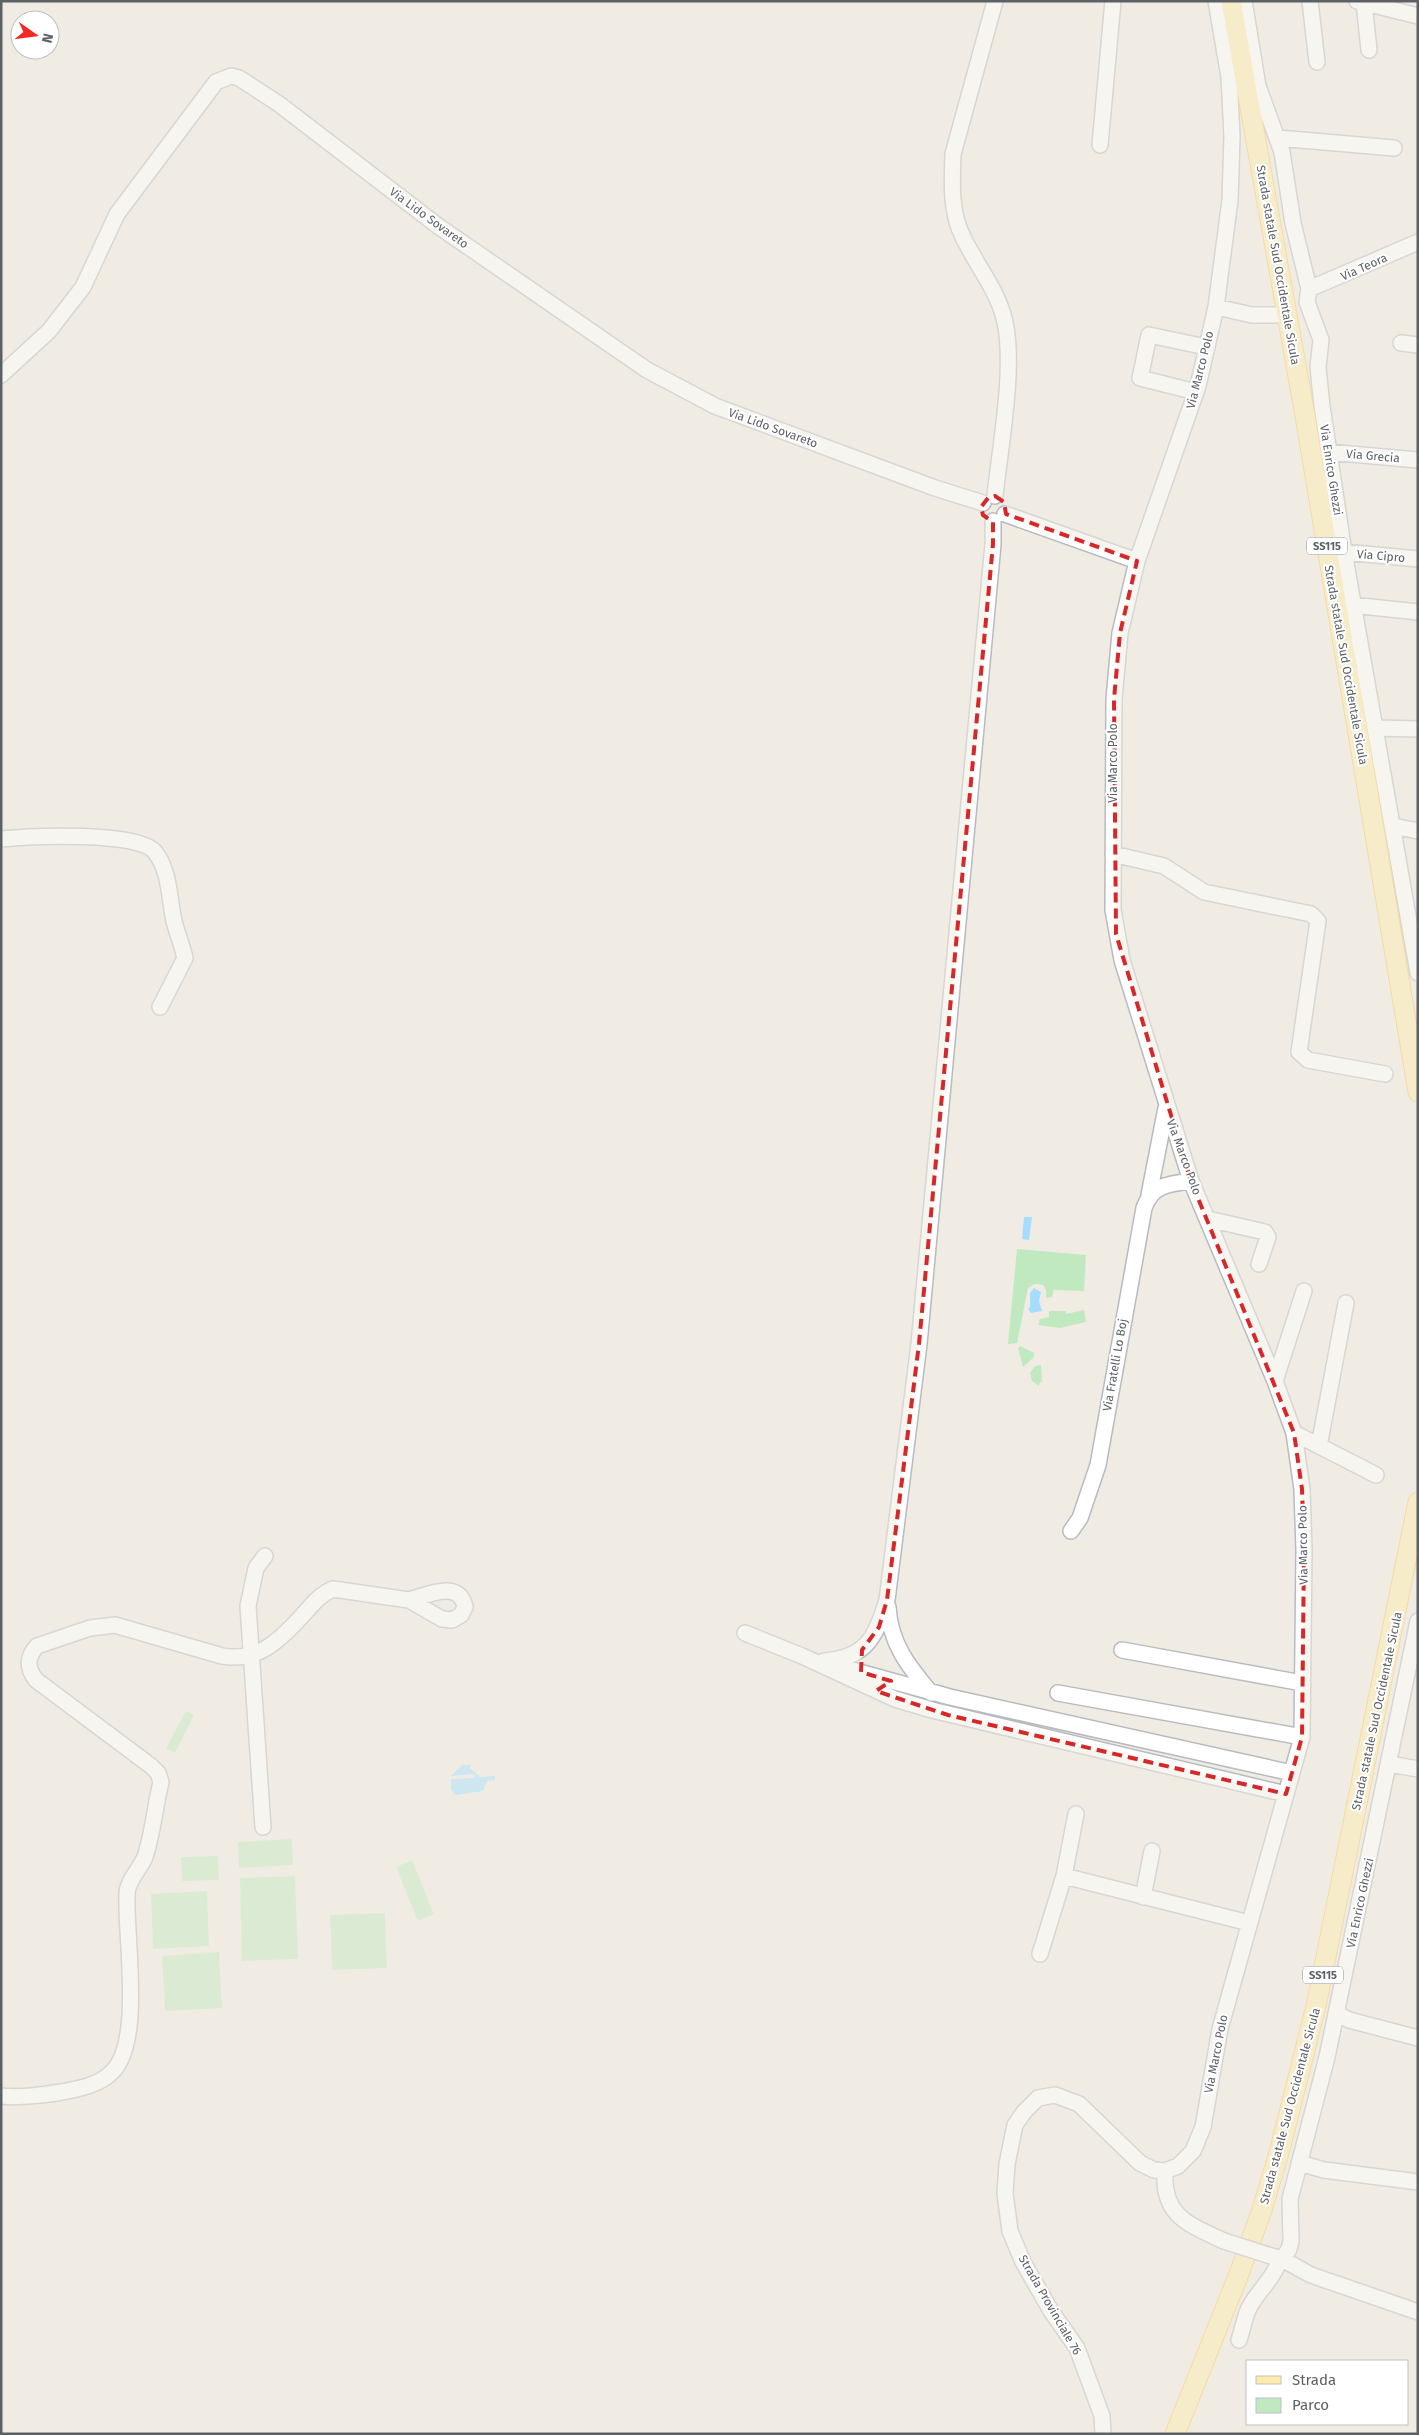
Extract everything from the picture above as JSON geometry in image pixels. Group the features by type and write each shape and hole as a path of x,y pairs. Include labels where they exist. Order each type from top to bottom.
{"main road":[{"name":"Strada statale Sud Occidentale Sicula","path":"1231,1 1304,410 1418,1092"},
{"name":"Strada statale Sud Occidentale Sicula","path":"1175,2434 1239,2274 1262,2210 1280,2149 1316,2006 1418,1502"}],"street":[{"path":"995,1 953,154 952,180 954,205 962,235 998,299 1005,322 1008,356 989,500 983,515 999,517 1137,562"},
{"path":"1100,145 1113,1"},
{"name":"Via Marco Polo","path":"1165,2172 1178,2166 1193,2151 1199,2140 1220,2029 1302,1737 1304,1541 1302,1489 1294,1433 1275,1381 1191,1181 1166,1106 1116,934 1114,910 1116,671 1120,633 1137,562 1196,392 1216,306 1230,200 1232,136 1229,77 1216,1"},
{"name":"Via Enrico Ghezzi","path":"1244,1 1262,103 1278,138 1304,301 1321,340 1318,366 1352,605 1416,949 1418,973"},
{"path":"1310,1 1317,62"},
{"path":"1369,50 1360,2 1418,16"},
{"name":"Via Lido Sovareto","path":"1,376 50,331 83,287 117,214 216,82 231,76 239,78 279,104 438,226 647,370 715,406 935,488 989,500"},
{"path":"1278,138 1394,148"},
{"name":"Via Teora","path":"1304,301 1418,242"},
{"path":"1216,306 1252,315 1276,315"},
{"path":"1196,392 1140,378 1149,335 1206,347"},
{"path":"1400,343 1418,345"},
{"name":"Via Grecia","path":"1329,452 1418,460"},
{"path":"824,1661 835,1660 862,1650 879,1627 887,1600 919,1344 993,544 1004,502 989,500"},
{"name":"Via Cipro","path":"1344,552 1418,559"},
{"path":"1352,605 1418,612"},
{"path":"1375,728 1418,729"},
{"path":"1393,826 1418,831"},
{"path":"1,839 38,837 104,838 130,840 146,845 154,850 167,879 173,916 185,958 160,1007"},
{"path":"1113,854 1164,866 1204,892 1311,914 1318,921 1300,1052 1308,1060 1385,1074"},
{"name":"Via Fratelli Lo Boj","path":"1071,1531 1080,1518 1098,1465 1139,1227 1148,1196 1166,1106"},
{"path":"1148,1196 1161,1187 1191,1181"},
{"path":"1208,1219 1265,1232 1268,1237 1259,1264"},
{"path":"1275,1381 1304,1291"},
{"path":"1319,1446 1346,1303"},
{"path":"1294,1433 1376,1475"},
{"path":"263,1827 251,1656 249,1597 256,1568 265,1556"},
{"path":"1,2096 36,2096 73,2090 98,2082 112,2073 118,2065 129,2031 131,2009 127,1892 145,1857 161,1782 158,1773 151,1766 36,1680 29,1667 31,1653 37,1646 90,1628 115,1625 236,1659 251,1656 268,1647 287,1631 315,1601 333,1589 410,1600"},
{"path":"887,1600 891,1630 901,1655 931,1692"},
{"name":"Via Enrico Ghezzi","path":"1239,2340 1248,2310 1264,2285 1277,2270 1275,2257 1285,2255 1291,2241 1290,2199 1336,2013 1389,1764 1413,1671 1418,1621"},
{"path":"746,1633 802,1656 895,1699 948,1715 1286,1794"},
{"path":"862,1650 861,1672 872,1689"},
{"path":"1122,1650 1302,1684"},
{"path":"872,1689 890,1682 895,1677 901,1655"},
{"path":"802,1656 890,1682 950,1697 1292,1773"},
{"path":"1058,1693 1302,1737"},
{"path":"1389,1764 1418,1769"},
{"path":"1040,1954 1064,1876 1076,1814"},
{"path":"1143,1897 1152,1851"},
{"path":"1064,1876 1249,1923"},
{"path":"1336,2013 1349,2020 1418,2038"},
{"name":"Strada Provinciale 76","path":"1103,2434 1102,2416 1077,2348 1051,2311 1023,2262 1010,2231 1006,2184 1007,2164 1016,2125 1024,2112 1038,2098 1055,2095 1068,2098 1079,2104 1140,2163 1154,2170 1165,2172"},
{"path":"1299,2163 1324,2170 1418,2182"},
{"path":"1165,2172 1165,2195 1174,2211 1196,2228 1224,2241 1275,2257 1311,2275 1418,2312"}],"highlighted area":[{"path":"995,496 1004,502 1006,514 1137,561 1120,633 1114,699 1116,934 1191,1181 1294,1433 1302,1489 1304,1550 1302,1737 1286,1794 948,1715 876,1691 891,1681 861,1672 861,1660 862,1650 879,1627 887,1600 919,1344 993,544 993,522 983,515 981,507 988,498"}],"green space":[{"path":"1017,1249 1086,1255 1084,1291 1054,1290 1052,1297 1046,1298 1046,1290 1043,1285 1035,1284 1028,1288 1017,1343 1008,1344"},
{"path":"1084,1310 1086,1322 1060,1328 1038,1325 1040,1319 1049,1317 1049,1311 1066,1311 1066,1314"},
{"path":"1020,1346 1034,1353 1034,1357 1023,1367 1018,1348"},
{"path":"1041,1365 1042,1382 1040,1382 1039,1386 1032,1381 1030,1373 1035,1366"},
{"path":"186,1711 194,1715 175,1753 166,1748"},
{"path":"292,1839 293,1865 239,1868 238,1842"},
{"path":"218,1856 219,1880 182,1881 181,1857"},
{"path":"412,1860 434,1914 418,1921 396,1867"},
{"path":"295,1876 298,1959 242,1961 240,1878"},
{"path":"207,1891 209,1946 153,1949 151,1894"},
{"path":"385,1913 387,1968 332,1970 330,1915"},
{"path":"219,1952 222,2008 165,2011 162,1956"}],"water":[{"path":"1024,1217 1032,1217 1029,1240 1022,1239"},
{"path":"1034,1288 1041,1292 1039,1301 1042,1311 1031,1313 1028,1309 1030,1307 1030,1293"},
{"path":"462,1765 470,1765 470,1768 480,1777 495,1776 495,1780 487,1781 483,1791 456,1795 451,1790 451,1779 473,1778 475,1776 473,1774 451,1776"}]}
